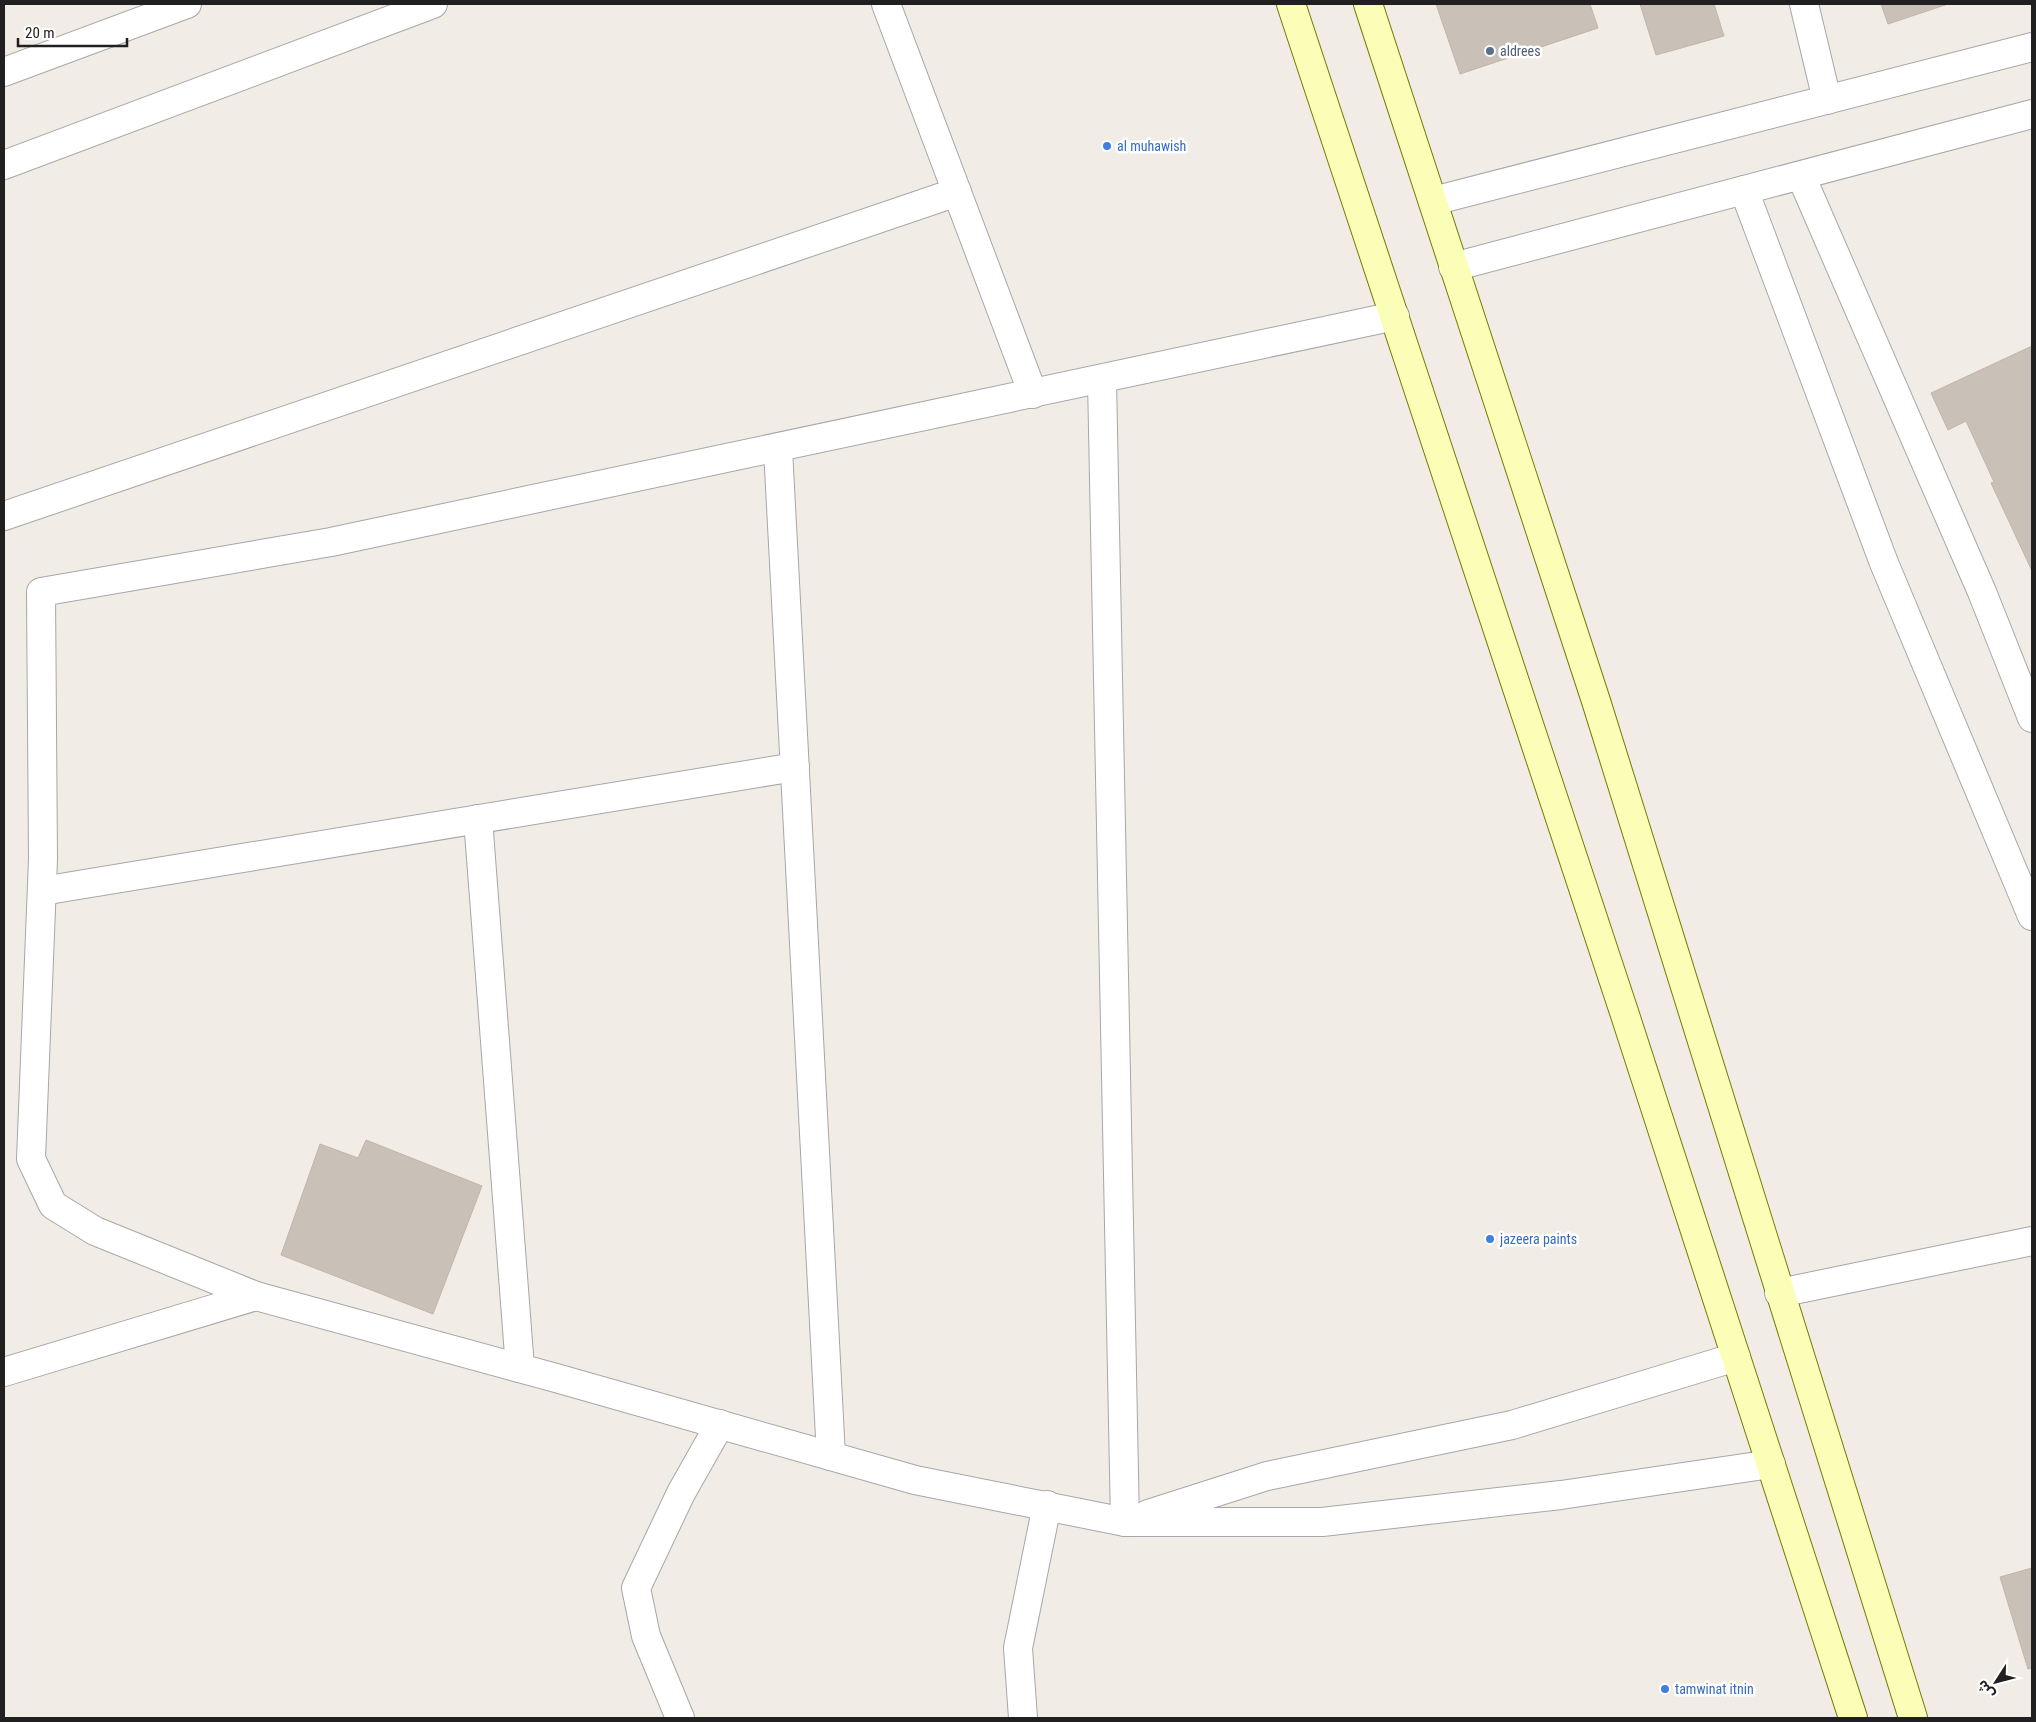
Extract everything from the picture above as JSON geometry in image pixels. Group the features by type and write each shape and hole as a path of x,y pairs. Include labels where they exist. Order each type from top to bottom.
{"main road":[{"path":"1291,4 1626,1018 1853,1718"},
{"path":"1368,4 1596,701 1913,1718"}],"street":[{"path":"4,72 188,4"},
{"path":"4,165 433,4"},
{"path":"886,4 1033,394"},
{"path":"1804,4 1828,100"},
{"path":"1433,202 2032,47"},
{"path":"1454,267 2032,114"},
{"path":"1800,176 1978,583 2032,718"},
{"path":"1744,190 1884,563 2032,916"},
{"path":"4,516 957,192"},
{"path":"1395,316 778,449 331,542 41,592 44,859 31,1159 53,1204 95,1231 256,1296 520,1368 915,1480 1125,1522 1322,1522 1561,1495 1771,1464"},
{"path":"1102,380 1125,1522"},
{"path":"778,449 831,1456"},
{"path":"42,891 794,767"},
{"path":"478,819 520,1368"},
{"path":"1779,1293 2032,1241"},
{"path":"4,1372 256,1296"},
{"path":"1125,1522 1267,1476 1512,1424 1736,1357"},
{"path":"680,1718 646,1636 636,1588 681,1493 720,1424"},
{"path":"1023,1718 1018,1648 1047,1505"}],"building":[{"name":"aldrees","path":"1436,4 1590,4 1598,28 1460,74"},
{"path":"1640,4 1714,4 1724,36 1656,55"},
{"path":"1881,4 1948,4 1888,24"},
{"path":"2032,346 2032,571 1991,483 1994,482 1966,421 1948,430 1931,393"},
{"path":"366,1140 482,1186 433,1314 281,1255 320,1144 358,1158"},
{"path":"2032,1568 2032,1668 2028,1669 2000,1577"}],"place":[{"name":"aldrees","path":"1490,51"},
{"name":"al muhawish","path":"1107,146"},
{"name":"jazeera paints","path":"1490,1239"},
{"name":"tamwinat itnin","path":"1665,1689"}]}
